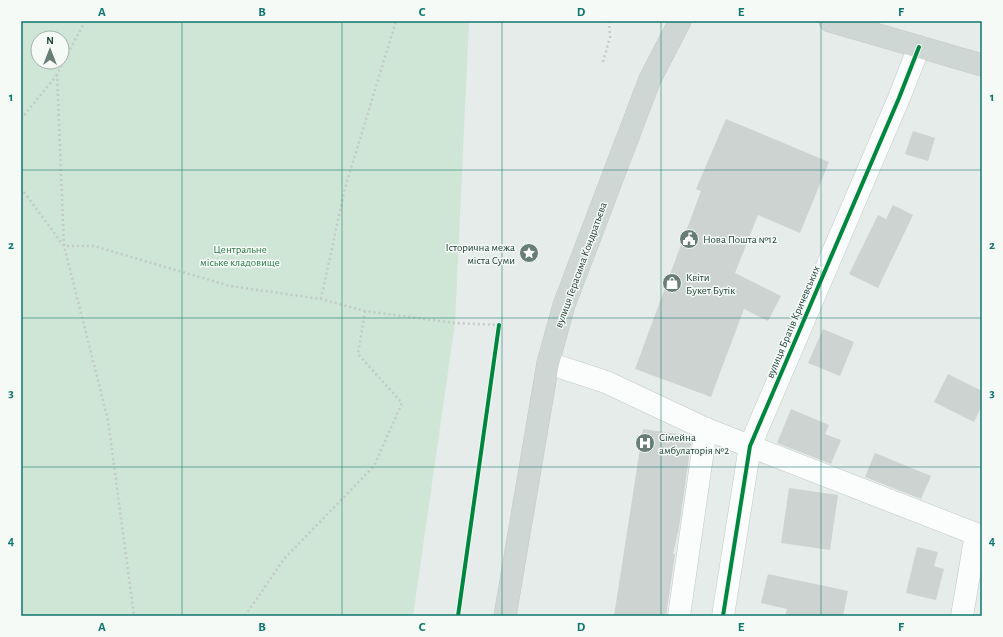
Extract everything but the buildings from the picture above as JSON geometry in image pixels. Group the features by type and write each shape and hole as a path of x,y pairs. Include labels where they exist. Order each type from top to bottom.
{"main road":[{"name":"вулиця Герасима Кондратьєва","path":"505,616 548,363 564,305 648,87 680,21"},
{"path":"830,21 982,65"}],"street":[{"name":"вулиця Братів Кричевських","path":"724,616 750,446 899,98 919,46"},
{"path":"548,363 606,382 706,429 976,534 962,616"},
{"path":"679,616 706,429"}],"path":[{"path":"21,119 57,74 85,21"},
{"path":"321,299 345,188 396,21"},
{"path":"603,62 610,37 608,21"},
{"path":"57,74 64,246 108,420 134,616"},
{"path":"21,188 64,246"},
{"path":"64,246 94,246 230,286 321,299 365,311 455,323 498,325"},
{"path":"245,616 284,559 374,466 402,403 358,354 365,311"}],"green space":[{"name":"Центральне міське кладовище","path":"21,21 469,21 455,323 413,616 21,616"}],"cycle path":[{"path":"723,616 750,446 899,98 919,47"},
{"path":"458,616 499,325"}],"place":[{"name":"Нова Пошта №12","path":"689,239"},
{"name":"Історична межа міста Суми","path":"529,253"},
{"name":"Квіти Букет Бутік","path":"672,283"},
{"name":"Сімейна амбулаторія №2","path":"645,443"}]}
